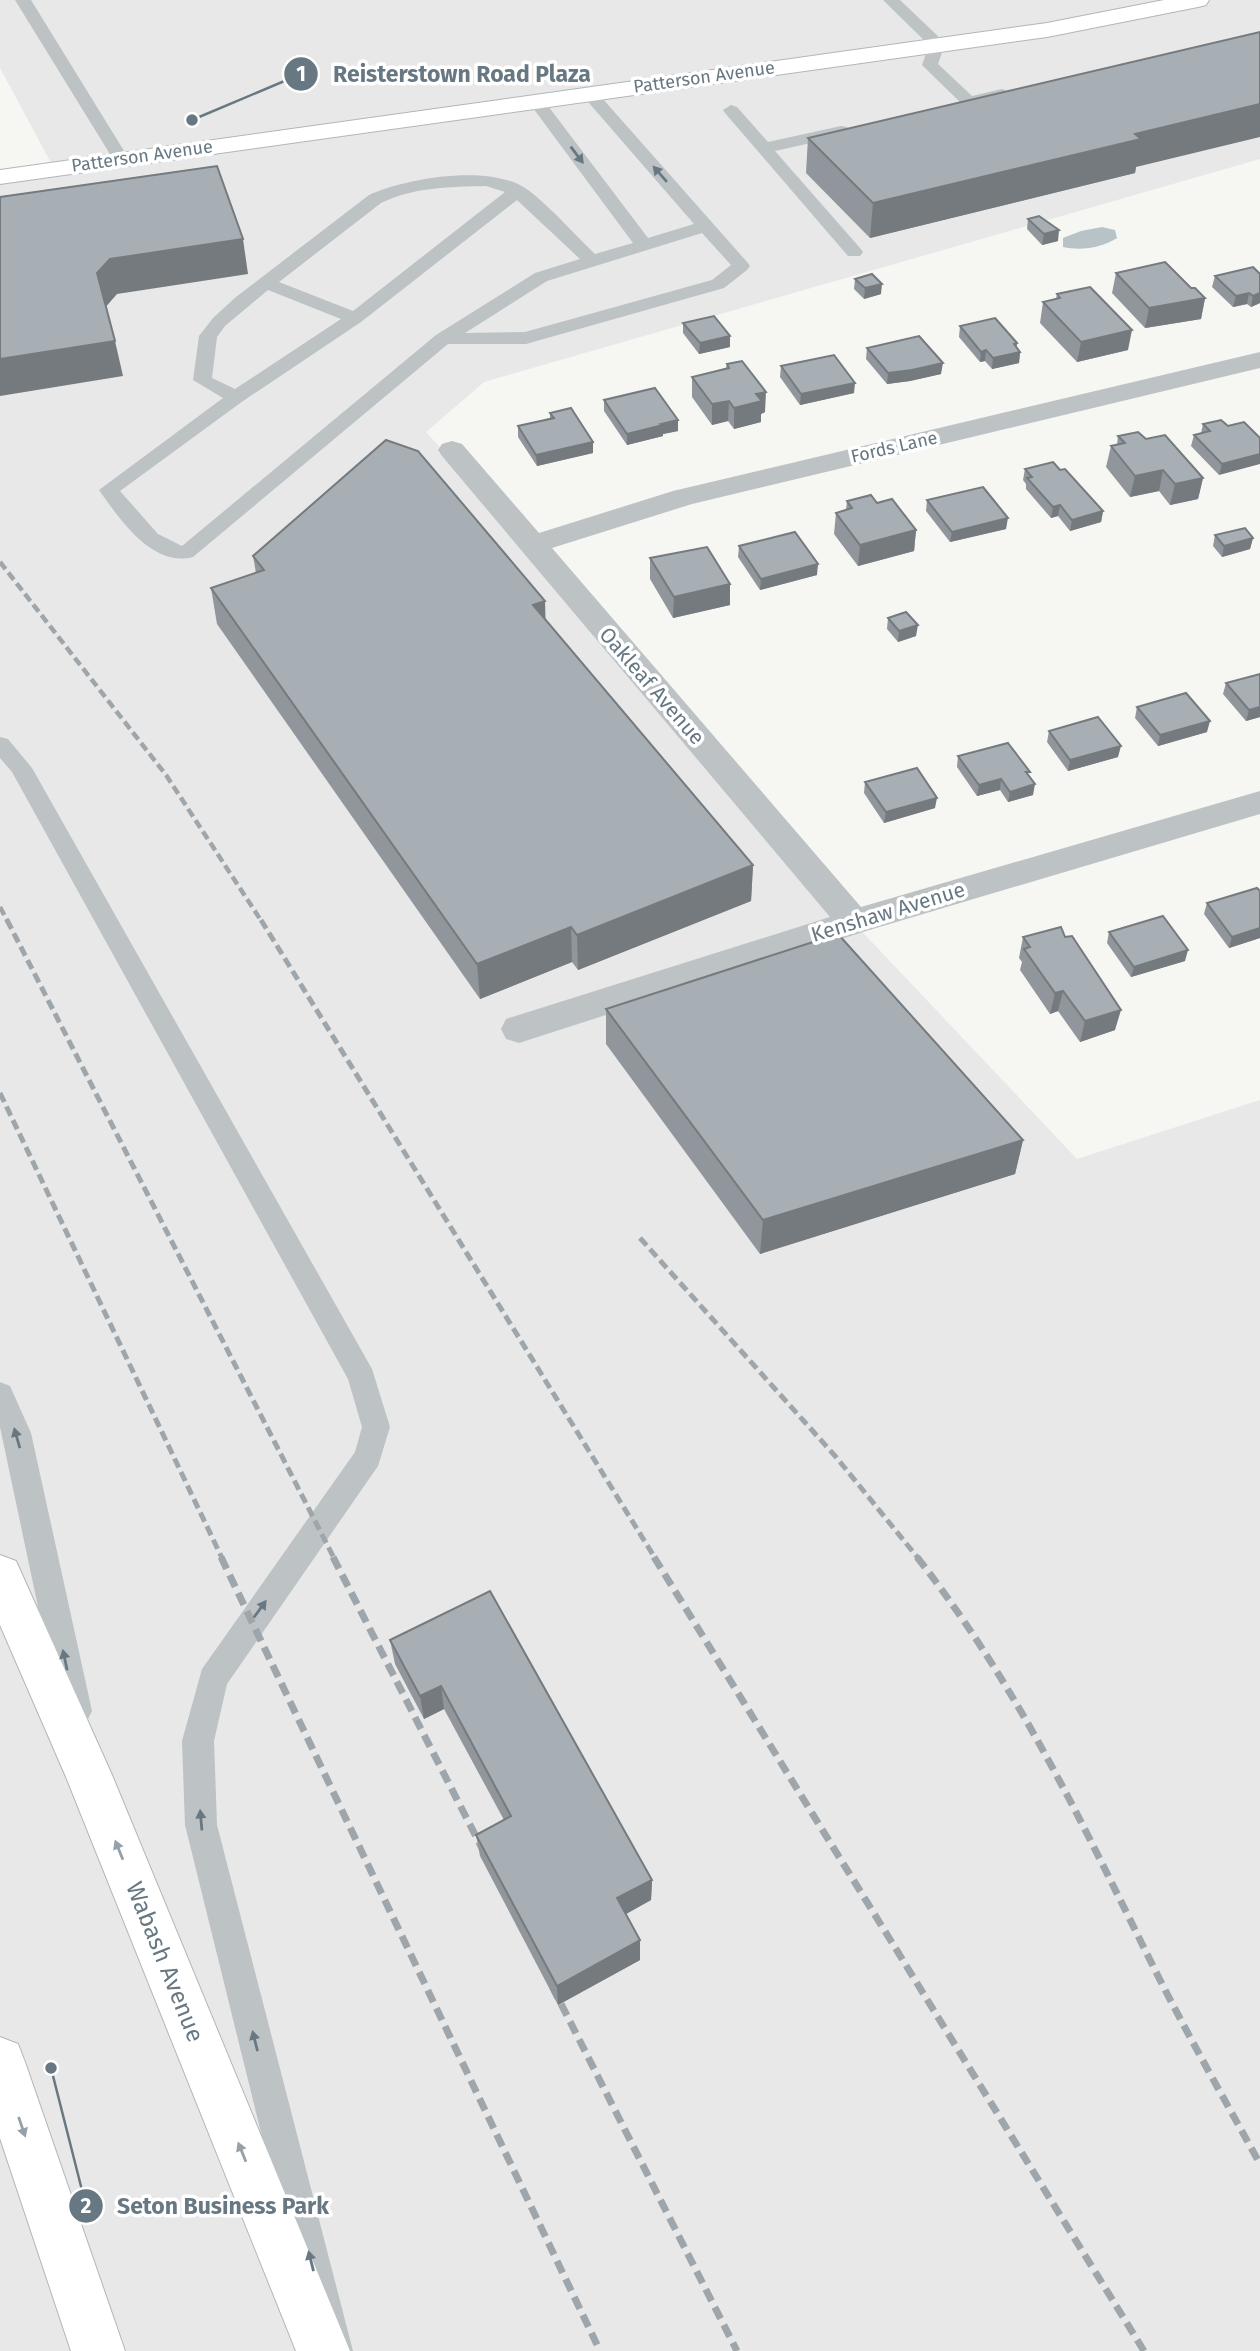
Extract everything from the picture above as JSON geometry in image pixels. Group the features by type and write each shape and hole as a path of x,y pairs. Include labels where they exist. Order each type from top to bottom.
{"main road":[{"name":"Patterson Avenue","path":"0,176 1047,30 1198,0"},
{"name":"Wabash Avenue","path":"0,1575 89,1775 323,2351"},
{"path":"0,2062 98,2351"}],"street":[{"name":"Fords Lane","path":"531,545 683,497 1260,360"},
{"name":"Oakleaf Avenue","path":"452,450 854,922"},
{"name":"Kenshaw Avenue","path":"519,1028 854,922 1260,802"}],"lane":[{"path":"23,0 121,159"},
{"path":"891,0 937,44 930,65 962,103 1021,89"},
{"path":"443,339 526,338 718,284 741,266 589,93"},
{"path":"536,100 644,244"},
{"path":"731,110 855,252"},
{"path":"764,148 860,126"},
{"path":"236,397 202,380 208,336 242,301 375,199 396,190 432,183 487,181 519,191 592,261"},
{"path":"519,191 355,318 236,397 109,490 151,542 169,551 186,553 443,339 541,276 705,226"},
{"path":"266,283 355,318"},
{"path":"0,744 21,768 362,1377 376,1427 368,1457 347,1490 213,1679 198,1741 201,1825 334,2351"},
{"path":"0,1394 17,1433 89,1775"}],"shaded area":[{"path":"0,0 1260,0 1260,159 484,382 426,432 638,667 852,921 1077,1159 1260,1100 1260,2351 0,2351 0,180 56,172 0,68"},
{"path":"1102,227 1115,230 1117,238 1091,248 1063,247 1063,238"}],"building":[{"path":"1260,32 1260,104 1135,134 1141,139 873,203 808,138"},
{"path":"217,166 243,239 110,259 97,273 115,341 0,359 0,197"},
{"path":"1039,216 1059,230 1044,234 1028,219"},
{"path":"1165,262 1205,298 1149,308 1116,273"},
{"path":"1253,267 1260,274 1260,293 1253,296 1249,293 1236,296 1215,276"},
{"path":"872,274 882,284 865,288 855,279"},
{"path":"1090,287 1132,330 1081,342 1043,302 1060,298 1057,294"},
{"path":"714,316 730,336 700,343 683,323"},
{"path":"995,318 1017,343 1014,344 1020,352 993,358 986,350 981,352 960,326"},
{"path":"919,336 943,363 888,373 867,348"},
{"path":"834,355 855,383 801,394 781,366"},
{"path":"742,361 766,392 756,394 762,401 734,408 729,401 712,404 692,377 729,368 727,364"},
{"path":"655,388 678,420 627,434 604,400"},
{"path":"571,408 593,442 536,455 518,426 554,418 550,413"},
{"path":"1221,420 1228,426 1244,422 1260,438 1260,454 1222,464 1194,435 1210,431 1203,424"},
{"path":"1138,432 1146,439 1165,435 1203,478 1175,484 1163,470 1135,476 1111,446 1125,443 1118,436"},
{"path":"386,440 418,451 545,601 533,605 753,865 577,935 571,927 477,964 211,588 264,570 253,556"},
{"path":"1053,462 1060,470 1065,469 1103,511 1072,520 1060,505 1053,507 1027,478 1032,477 1025,469"},
{"path":"983,487 1008,518 952,532 927,500"},
{"path":"871,495 877,503 892,499 916,530 860,545 836,513 852,508 847,501"},
{"path":"1245,528 1253,538 1224,546 1215,535"},
{"path":"795,532 818,564 761,579 739,546"},
{"path":"707,547 730,584 674,597 650,558"},
{"path":"906,612 918,625 899,631 888,618"},
{"path":"1260,674 1260,707 1249,710 1226,683"},
{"path":"1186,693 1210,721 1160,735 1137,707"},
{"path":"1098,717 1121,746 1070,760 1049,731"},
{"path":"1008,743 1030,772 1026,772 1035,784 1010,792 1001,779 979,785 958,756"},
{"path":"917,768 937,798 886,812 865,782"},
{"path":"1257,888 1260,891 1260,928 1232,937 1207,903"},
{"path":"1163,916 1188,950 1134,967 1109,932"},
{"path":"1061,927 1065,937 1072,936 1121,1010 1085,1021 1063,991 1055,993 1024,949 1030,947 1023,937"},
{"path":"838,934 1023,1140 763,1220 606,1009"},
{"path":"490,1591 652,1880 617,1898 640,1940 557,1986 476,1835 511,1816 441,1686 420,1696 390,1640"}],"railway":[{"path":"0,562 166,775 262,922"},
{"path":"0,907 8,922"},
{"path":"7,920 334,1558"},
{"path":"261,920 655,1558"},
{"path":"0,1093 222,1558"},
{"path":"640,1238 836,1457 918,1558"},
{"path":"221,1557 600,2351"},
{"path":"333,1557 487,1858"},
{"path":"654,1557 1144,2351"},
{"path":"917,1557 988,1658 1049,1761 1171,2002 1260,2164"},
{"path":"552,1986 737,2351"}],"place":[{"name":"Reisterstown Road Plaza","path":"192,120"},
{"name":"Seton Business Park","path":"51,2068"}]}
